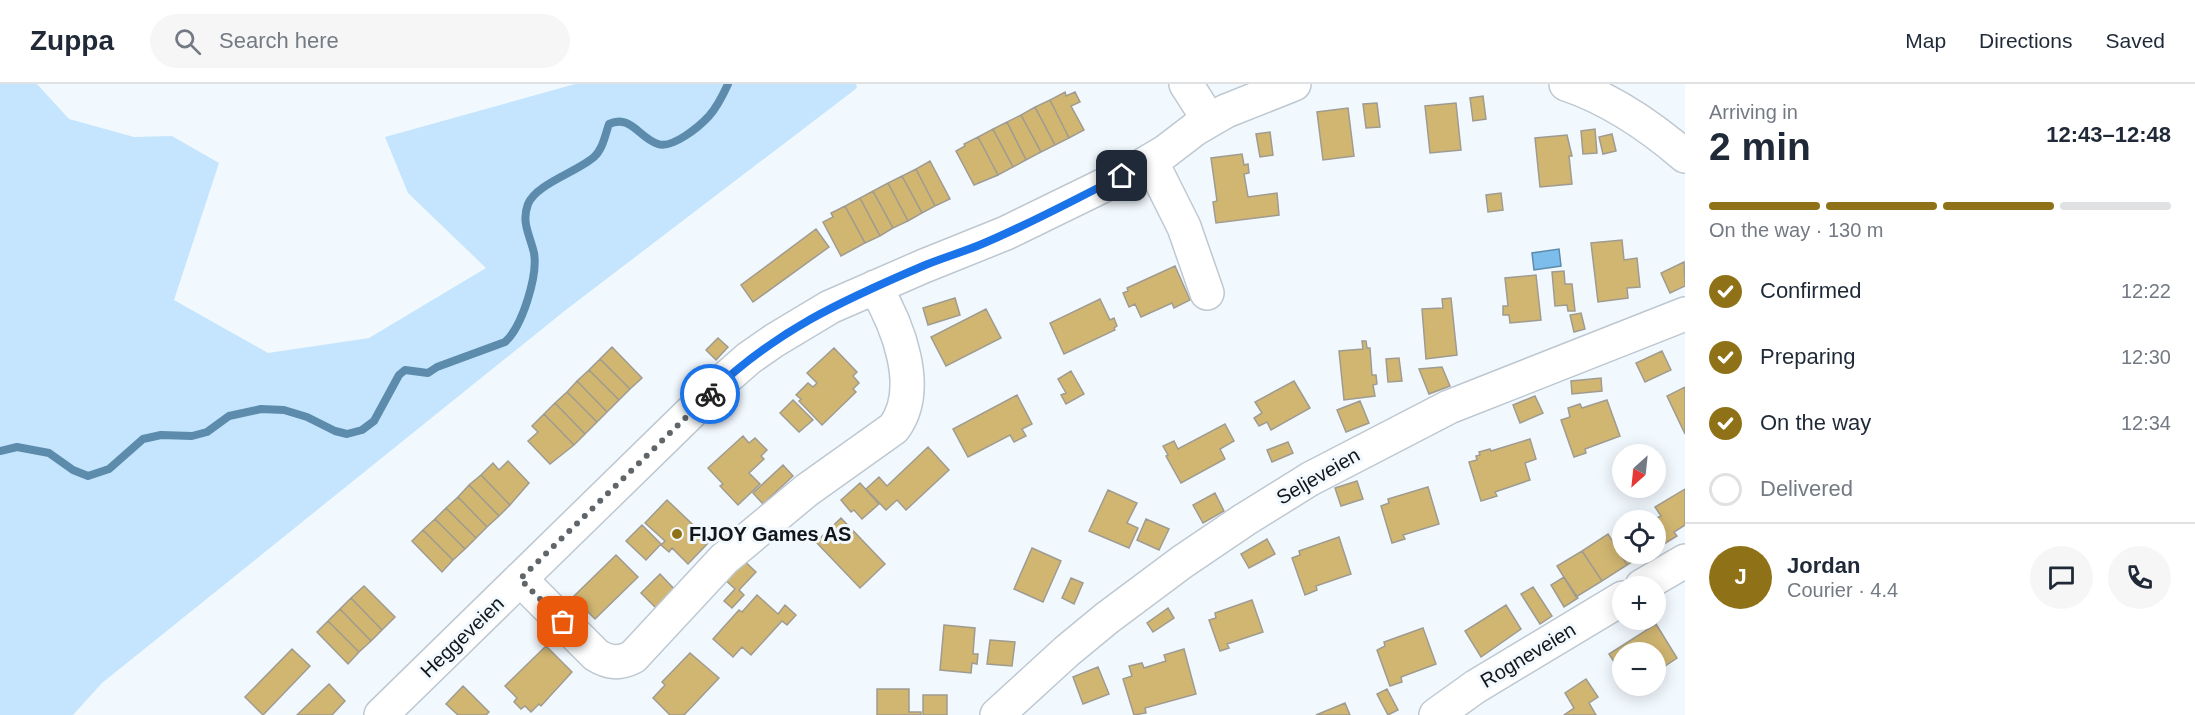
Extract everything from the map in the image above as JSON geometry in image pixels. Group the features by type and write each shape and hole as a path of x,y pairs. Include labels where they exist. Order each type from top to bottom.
{"street":[{"path":"1186,84 1209,120"},
{"name":"Heggeveien","path":"398,710 520,579 749,358 805,321 875,287 983,243 1150,161 1209,120 1244,102 1294,84"},
{"path":"1566,84 1595,95 1678,139"},
{"path":"1150,161 1184,227 1207,293"},
{"path":"520,579 596,655 617,663 633,657 724,559 807,490 894,428 901,419 908,398 908,381 890,312 875,287"},
{"name":"Seljeveien","path":"997,715 1066,651 1107,618 1208,544 1310,479 1449,407 1685,314"},
{"path":"1659,576 1685,561"},
{"name":"Rogneveien","path":"1436,715 1475,687 1612,605"}],"shaded area":[{"path":"0,84 37,84 69,119 134,137 172,136 219,163 174,300 268,353 369,338 486,268 408,193 385,137 575,84 856,84 857,88 567,309 102,683 73,715 0,715"}],"water":[{"path":"1559,249 1561,266 1534,270 1532,253"}],"building":[{"path":"1065,92 1066,96 1075,92 1080,102 1071,106 1084,130 1069,138 1050,100"},
{"path":"1483,96 1486,119 1473,121 1470,98"},
{"path":"1050,100 1069,138 1055,145 1035,107"},
{"path":"1377,103 1380,127 1366,128 1363,104"},
{"path":"1456,103 1461,150 1430,153 1425,106"},
{"path":"1035,107 1055,145 1041,152 1021,115"},
{"path":"1348,108 1354,156 1323,160 1317,112"},
{"path":"1021,115 1041,152 1026,160 1007,122"},
{"path":"1007,122 1026,160 1013,167 993,129"},
{"path":"993,129 1013,167 998,175 978,137"},
{"path":"1595,129 1597,153 1583,154 1581,131"},
{"path":"1270,132 1273,155 1260,157 1256,134"},
{"path":"1612,134 1616,151 1603,154 1599,137"},
{"path":"1567,135 1572,156 1569,156 1572,184 1540,187 1535,138"},
{"path":"978,137 998,175 974,185 956,151"},
{"path":"1242,154 1244,165 1248,164 1249,173 1244,174 1248,197 1277,193 1279,215 1216,223 1213,202 1217,201 1211,158"},
{"path":"930,161 950,199 935,206 916,169"},
{"path":"916,169 935,206 922,213 902,176"},
{"path":"902,176 922,213 908,221 888,183"},
{"path":"888,183 908,221 893,228 873,191"},
{"path":"873,191 893,228 880,236 860,198"},
{"path":"1501,193 1503,210 1488,212 1486,195"},
{"path":"860,198 880,236 865,243 845,206"},
{"path":"845,206 865,243 841,256 823,222 833,217 831,213"},
{"path":"816,229 829,247 753,302 741,285"},
{"path":"1622,240 1624,260 1637,258 1640,287 1627,288 1628,298 1598,302 1591,243"},
{"path":"1684,262 1685,286 1670,293 1661,273"},
{"path":"1175,266 1190,300 1174,308 1172,303 1141,317 1135,304 1129,307 1123,293 1128,291 1127,288"},
{"path":"1564,271 1565,284 1572,284 1575,311 1568,311 1567,305 1555,306 1552,272"},
{"path":"1536,275 1541,320 1510,323 1509,315 1503,315 1503,306 1508,306 1505,278"},
{"path":"955,298 960,315 928,325 923,308"},
{"path":"1451,298 1457,355 1426,359 1422,309 1443,308 1442,299"},
{"path":"1100,299 1110,320 1114,318 1117,326 1115,330 1064,354 1050,323"},
{"path":"986,309 1001,338 946,366 931,337"},
{"path":"1581,313 1585,329 1574,332 1570,315"},
{"path":"718,338 728,347 716,360 706,350"},
{"path":"1362,341 1366,341 1367,348 1370,348 1372,375 1376,375 1377,384 1373,385 1375,396 1344,400 1339,351 1363,349"},
{"path":"612,347 642,378 630,389 600,359"},
{"path":"834,348 857,372 853,376 859,383 853,389 856,392 822,425 796,395 808,383 813,387 817,383 807,373"},
{"path":"1662,351 1671,370 1645,382 1636,363"},
{"path":"1399,358 1402,381 1388,382 1386,359"},
{"path":"600,359 630,389 619,400 589,370"},
{"path":"1442,367 1450,386 1429,394 1419,369"},
{"path":"589,370 619,400 607,412 577,381"},
{"path":"1071,371 1084,394 1066,404 1061,395 1066,393 1058,379"},
{"path":"1601,378 1602,391 1572,394 1571,381"},
{"path":"577,381 607,412 597,422 567,392"},
{"path":"1294,381 1310,408 1271,430 1267,422 1259,426 1254,418 1262,413 1255,402"},
{"path":"1685,387 1685,434 1667,396"},
{"path":"567,392 597,422 585,434 555,403"},
{"path":"1017,395 1032,424 1022,429 1026,436 1014,442 1010,435 968,457 953,429"},
{"path":"1535,396 1543,413 1520,423 1513,405"},
{"path":"793,400 813,420 799,432 780,413"},
{"path":"1607,400 1620,436 1585,449 1586,453 1574,457 1561,420 1570,417 1568,408 1580,404 1582,408"},
{"path":"1360,401 1369,423 1346,432 1337,410"},
{"path":"555,403 585,434 574,445 544,414"},
{"path":"544,414 574,445 550,464 528,441 538,432 532,426"},
{"path":"1225,424 1234,441 1220,449 1225,459 1181,483 1163,446 1174,441 1178,449"},
{"path":"743,436 749,443 755,438 767,450 761,456 764,459 749,473 760,484 738,505 720,486 723,484 708,468"},
{"path":"1530,439 1536,459 1525,463 1530,480 1495,492 1497,496 1481,501 1469,462 1477,460 1476,456 1480,455 1479,452 1490,449 1491,451"},
{"path":"1288,442 1293,453 1272,462 1267,450"},
{"path":"928,447 949,470 906,510 897,500 886,510 866,489 879,477 887,486"},
{"path":"508,461 529,483 510,505 481,475 493,463 499,470"},
{"path":"783,465 793,476 763,504 753,493"},
{"path":"481,475 510,505 499,516 469,485"},
{"path":"1357,481 1363,499 1341,506 1335,488"},
{"path":"860,483 879,504 862,519 854,510 851,512 841,500"},
{"path":"469,485 499,516 487,527 458,497"},
{"path":"1428,487 1439,524 1403,535 1405,539 1392,543 1381,506 1389,503 1388,499"},
{"path":"1685,489 1685,525 1674,532 1677,536 1666,543 1666,510 1657,510 1655,507"},
{"path":"1108,490 1137,503 1127,523 1138,528 1129,548 1089,531"},
{"path":"1215,493 1224,511 1203,523 1193,505"},
{"path":"458,497 487,527 476,538 446,508"},
{"path":"667,500 710,541 688,564 672,548 669,552 661,545 665,541 645,523"},
{"path":"446,508 476,538 465,549 435,519"},
{"path":"841,518 885,564 860,588 816,542"},
{"path":"435,519 465,549 453,560 423,530"},
{"path":"1146,519 1169,529 1159,550 1137,540"},
{"path":"642,525 661,544 646,560 626,541"},
{"path":"423,530 453,560 442,572 412,541"},
{"path":"1608,534 1612,541 1612,564 1627,565 1602,581 1582,551"},
{"path":"1339,537 1351,574 1316,586 1317,590 1305,595 1292,558 1300,555 1299,551"},
{"path":"1267,539 1275,554 1249,568 1241,554"},
{"path":"1032,548 1061,561 1043,602 1014,589"},
{"path":"1582,551 1602,581 1576,597 1557,566"},
{"path":"616,555 638,577 595,619 573,597"},
{"path":"739,556 756,572 739,590 744,595 732,608 724,601 735,589 721,576"},
{"path":"660,574 678,593 659,611 641,593"},
{"path":"1564,577 1578,598 1564,607 1551,585"},
{"path":"1071,578 1083,583 1074,604 1062,598"},
{"path":"364,586 395,617 382,630 351,598"},
{"path":"1533,587 1552,616 1540,624 1521,594"},
{"path":"757,595 778,614 785,605 796,615 787,625 782,621 751,655 742,647 733,657 713,639 739,610 742,612"},
{"path":"351,598 382,630 371,641 340,609"},
{"path":"1252,600 1263,632 1227,644 1229,648 1220,651 1209,620 1216,618 1215,613"},
{"path":"1506,605 1521,629 1481,657 1465,631"},
{"path":"1168,608 1174,618 1153,632 1147,623"},
{"path":"340,609 371,641 359,652 328,621"},
{"path":"328,621 359,652 348,664 317,632"},
{"path":"944,625 975,628 973,654 978,654 977,664 972,663 971,673 940,670"},
{"path":"1423,628 1436,664 1401,677 1402,682 1390,686 1377,650 1385,646 1384,642"},
{"path":"1647,630 1660,630 1677,658 1666,665 1666,642 1628,642"},
{"path":"990,640 1015,642 1012,666 987,664"},
{"path":"546,646 572,672 541,706 539,704 531,712 525,706 521,709 514,702 517,698 505,686"},
{"path":"292,649 310,666 263,715 245,697"},
{"path":"1184,649 1196,694 1145,708 1146,713 1134,715 1123,679 1132,676 1129,666 1142,663 1144,668 1166,661 1164,655"},
{"path":"690,653 719,678 684,715 670,715 653,698 665,685 662,682"},
{"path":"1098,667 1109,694 1083,704 1073,677"},
{"path":"1586,679 1598,697 1589,703 1596,715 1564,715 1574,708 1565,693"},
{"path":"329,684 345,701 332,715 297,715"},
{"path":"463,686 489,712 486,715 458,715 446,704"},
{"path":"877,689 909,689 909,712 921,712 921,715 877,715"},
{"path":"1387,689 1398,710 1388,715 1377,694"},
{"path":"923,695 947,695 947,715 923,715"},
{"path":"1345,703 1350,715 1316,715"}],"waterway":[{"path":"0,451 17,447 49,453 73,470 88,476 109,469 143,439 161,435 192,436 207,432 229,416 261,409 284,410 347,434 362,430 374,421 399,375 405,370 428,373 437,367 505,342 511,335 523,313 534,274 534,253 525,217 528,204 539,190 594,157 602,146 609,124 617,122 629,124 658,144 664,145 678,140 709,116 728,84"}],"way so far":[{"path":"563,622 520,579 710,394"}],"place":[{"name":"FIJOY Games AS","path":"677,534"}],"route":[{"path":"710,394 749,358 830,307 983,243 1122,176"}]}
